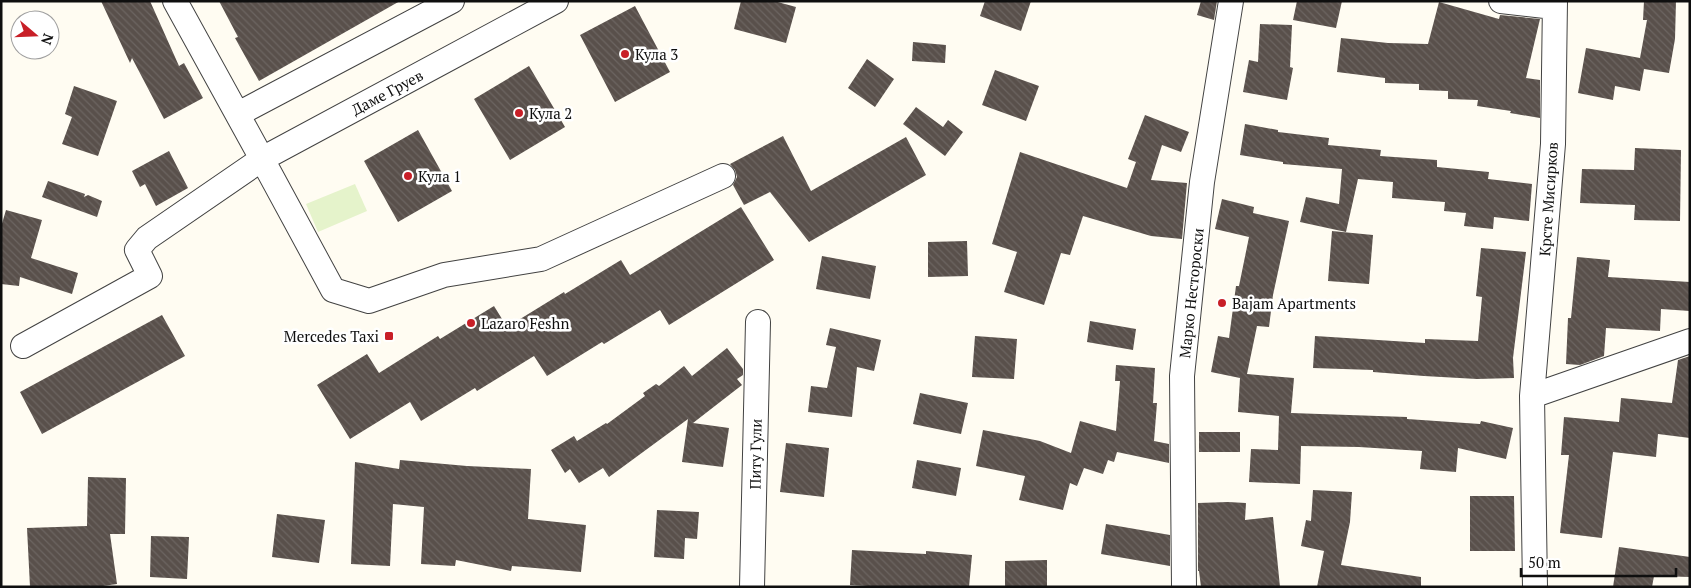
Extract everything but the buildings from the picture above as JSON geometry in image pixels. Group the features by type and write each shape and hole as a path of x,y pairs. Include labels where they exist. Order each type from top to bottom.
{"street":[{"path":"175,1 333,290 369,301 444,275 541,260 723,176"},
{"path":"238,114 452,1"},
{"name":"Даме Груев","path":"23,346 150,276 137,250 147,238 262,159 556,1"},
{"name":"Марко Нестороски","path":"1184,587 1182,376 1202,182 1231,1"},
{"path":"1501,1 1555,4"},
{"name":"Крсте Мисирков","path":"1535,587 1532,396 1553,144 1555,4"},
{"name":"Питу Гули","path":"752,587 758,322"},
{"path":"1532,396 1690,341"}],"green space":[{"path":"355,184 367,211 318,232 306,204"}],"place":[{"name":"Кула 3","path":"625,54"},
{"name":"Кула 2","path":"519,113"},
{"name":"Кула 1","path":"408,176"},
{"name":"Bajam Apartments","path":"1222,303"},
{"name":"Lazaro Feshn","path":"471,323"},
{"name":"Mercedes Taxi","path":"389,336"}]}
